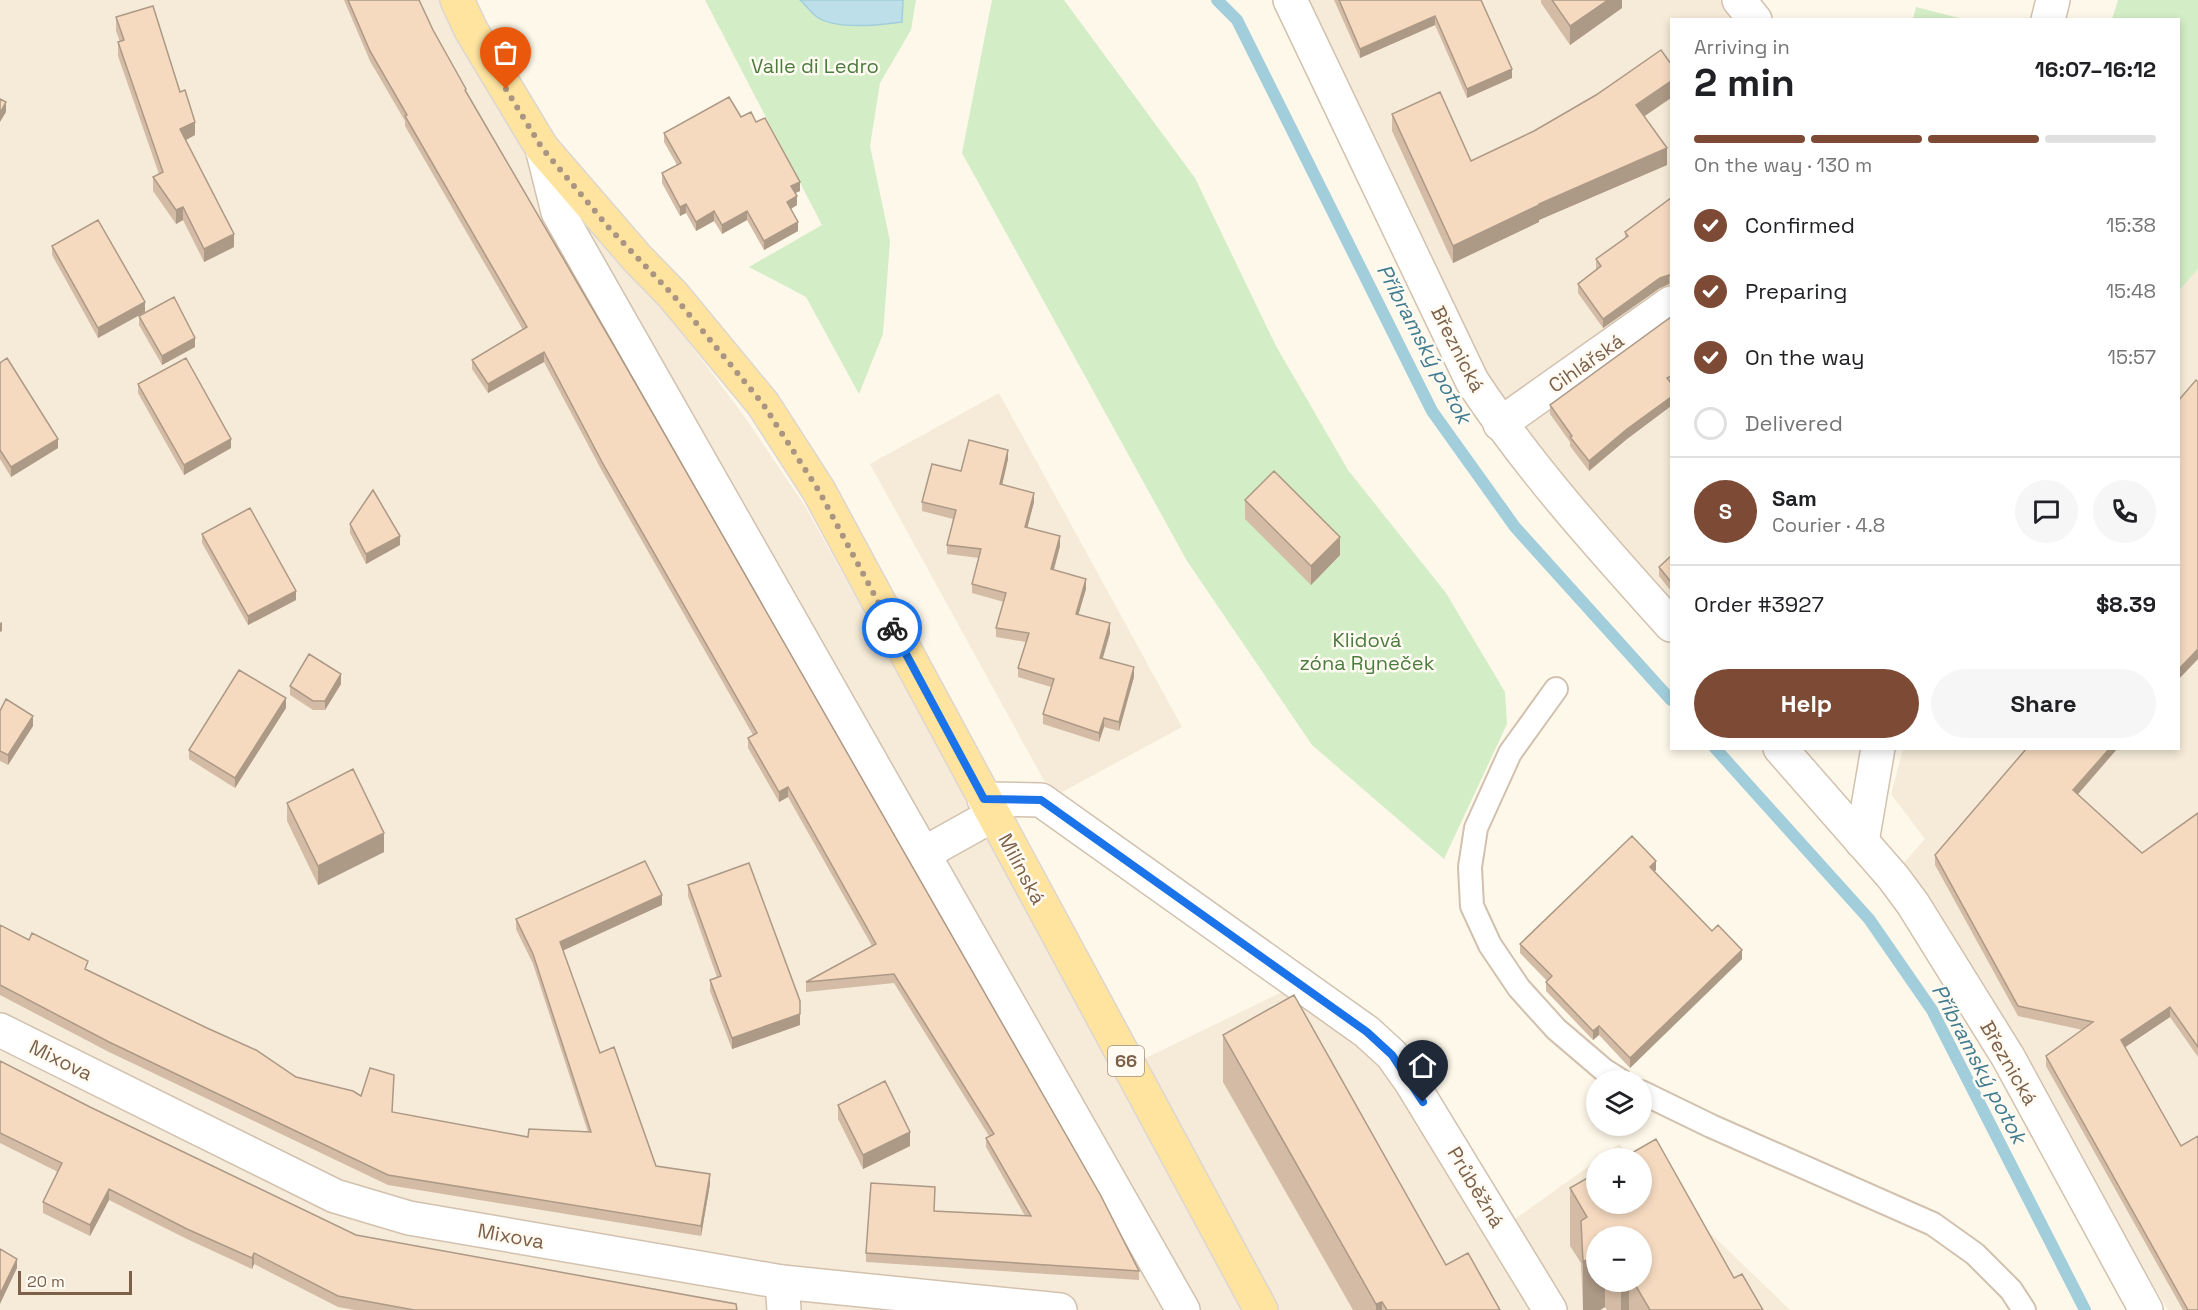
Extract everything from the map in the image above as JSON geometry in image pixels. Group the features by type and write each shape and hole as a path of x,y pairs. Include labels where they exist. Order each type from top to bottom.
{"main road":[{"name":"Milínská","path":"457,0 471,30 542,148 621,240 673,295 763,404 819,491 1253,1309"}],"street":[{"name":"Březnická","path":"1290,0 1472,381 1500,424 1568,510 1670,624"},
{"path":"1739,0 1753,18"},
{"path":"2048,18 2052,0"},
{"path":"542,148 558,212 1183,1310"},
{"name":"Cihlářská","path":"1500,424 1670,304"},
{"path":"1862,842 1878,750"},
{"name":"Březnická","path":"1788,751 1913,904 2008,1057 2146,1310"},
{"name":"Průběžná","path":"988,807 1041,800 1375,1040 1392,1055 1411,1082 1550,1310"},
{"path":"923,854 988,807"},
{"name":"Mixova","path":"0,1030 335,1196 409,1218 783,1296 1060,1310"}],"lane":[{"path":"1556,689 1510,753 1476,828 1470,867 1472,906 1490,945 1520,988 1556,1029 1604,1070"},
{"path":"1652,1097 1711,1126 1933,1224 1975,1254 2011,1290 2024,1310"}],"shaded area":[{"path":"0,0 451,0 542,148 742,413 805,506 1251,1310 0,1310"},
{"path":"1288,0 1754,0 1769,18 1670,18 1670,632 1542,492"},
{"path":"2198,269 2198,1310 2168,1310 1922,896 1901,866 1925,839 1891,794 1903,750 2180,750 2180,290"},
{"path":"999,393 1182,727 1053,797 870,464"},
{"path":"1284,991 1389,1061 1493,1235 1586,1168 1586,1214 1652,1214 1652,1177 1790,1310 1255,1310 1121,1070"}],"green space":[{"name":"Valle di Ledro","path":"705,0 916,0 911,30 880,83 870,146 890,241 883,334 859,394 806,297 749,267 822,225"},
{"name":"Klidová zóna Ryneček","path":"992,0 1064,0 1195,178 1276,346 1348,470 1446,593 1505,692 1507,724 1444,859 1312,745 1187,561 962,153"},
{"path":"2118,0 2198,0 2198,269 2180,290 2180,18 2112,18"},
{"path":"1916,7 1959,18 1913,18"}],"water":[{"path":"800,0 903,0 902,22 859,26 835,24 817,17"}],"building":[{"path":"348,0 419,0 465,90 1101,1196 1139,1271 866,1253 871,1183 935,1187 934,1211 1031,1216 986,1138 994,1134 894,974 806,982 876,944 788,787 779,792 748,738 757,733 602,462 544,352 488,384 472,360 527,327 405,116 407,115 370,51"},
{"path":"1339,0 1481,0 1512,69 1467,89 1435,16 1360,49"},
{"path":"1552,0 1608,0 1570,26"},
{"path":"153,6 180,92 185,90 195,122 180,129 234,234 204,249 183,207 176,210 153,177 163,172 118,42 124,40 116,17"},
{"path":"1661,50 1670,63 1670,82 1636,105 1667,148 1539,204 1453,246 1392,114 1440,92 1471,161 1534,131 1596,95"},
{"path":"729,97 741,117 751,112 756,122 765,118 800,182 791,186 797,196 787,202 798,222 764,241 747,211 722,225 714,211 696,222 686,204 680,207 662,173 681,163 664,133"},
{"path":"0,99 6,102 0,113"},
{"path":"1670,199 1670,275 1660,278 1603,319 1578,284 1601,266 1596,259 1628,236 1625,232"},
{"path":"98,220 145,302 98,328 52,246"},
{"path":"174,297 195,338 162,356 139,316"},
{"path":"1670,318 1670,376 1667,378 1670,382 1670,398 1627,429 1589,461 1570,437 1572,436 1550,405"},
{"path":"7,358 58,439 11,467 0,450 0,363"},
{"path":"186,358 231,439 184,465 138,384"},
{"path":"2196,380 2198,382 2198,649 2180,668 2180,399"},
{"path":"969,440 1008,450 1000,484 1034,493 1025,527 1060,536 1051,569 1086,579 1076,614 1110,623 1100,658 1134,667 1119,722 1104,718 1099,733 1043,714 1054,679 1018,668 1029,633 996,628 1006,593 972,584 981,549 947,545 956,510 922,502 932,464 961,471"},
{"path":"1274,471 1340,537 1311,566 1245,500"},
{"path":"373,490 400,536 366,554 350,524"},
{"path":"250,508 296,591 248,616 202,534"},
{"path":"1670,557 1670,581 1659,567"},
{"path":"309,654 341,674 325,701 313,701 290,686"},
{"path":"239,670 286,698 235,778 189,750"},
{"path":"6,699 33,716 8,755 0,751 0,711"},
{"path":"2025,750 2108,750 2073,790 2142,853 2198,813 2198,1047 2170,1007 2121,1040 2181,1146 2198,1136 2198,1310 2188,1310 2046,1056 2093,1022 2018,1006 1935,855"},
{"path":"353,769 384,833 318,866 287,803"},
{"path":"1632,836 1656,861 1650,867 1712,931 1718,925 1742,950 1630,1058 1599,1026 1593,1031 1546,982 1552,976 1520,944"},
{"path":"645,861 662,895 560,942 600,1053 614,1047 656,1166 710,1174 701,1226 388,1175 109,1042 0,985 0,925 29,940 32,933 88,961 85,969 256,1050 296,1077 353,1091 361,1096 370,1068 394,1075 392,1112 528,1137 529,1129 591,1132 533,954 516,919"},
{"path":"749,863 800,1001 800,1014 732,1038 710,980 721,976 688,885"},
{"path":"1294,995 1446,1265 1468,1253 1500,1310 1387,1310 1382,1302 1376,1304 1223,1035"},
{"path":"0,1061 90,1107 356,1235 736,1304 737,1310 414,1310 338,1296 254,1253 252,1258 187,1229 109,1189 90,1225 43,1202 62,1163 0,1133"},
{"path":"885,1081 910,1132 863,1155 838,1105"},
{"path":"1656,1139 1734,1278 1742,1274 1763,1310 1650,1310 1639,1292 1652,1292 1652,1226 1586,1226 1586,1260 1583,1262 1581,1221 1587,1217 1570,1188 1586,1179 1586,1214 1652,1214 1652,1148 1640,1148"},
{"path":"0,1249 17,1259 0,1294"}],"waterway":[{"name":"Příbramský potok","path":"1217,0 1237,20 1432,411 1515,527 1670,699"},
{"name":"Příbramský potok","path":"1717,750 1869,919 1932,1010 2085,1310"}],"way so far":[{"path":"506,89 542,148 610,229 673,295 763,404 819,491 892,628"}],"route":[{"path":"892,628 984,799 1041,800 1367,1032 1392,1055 1423,1102"}]}
